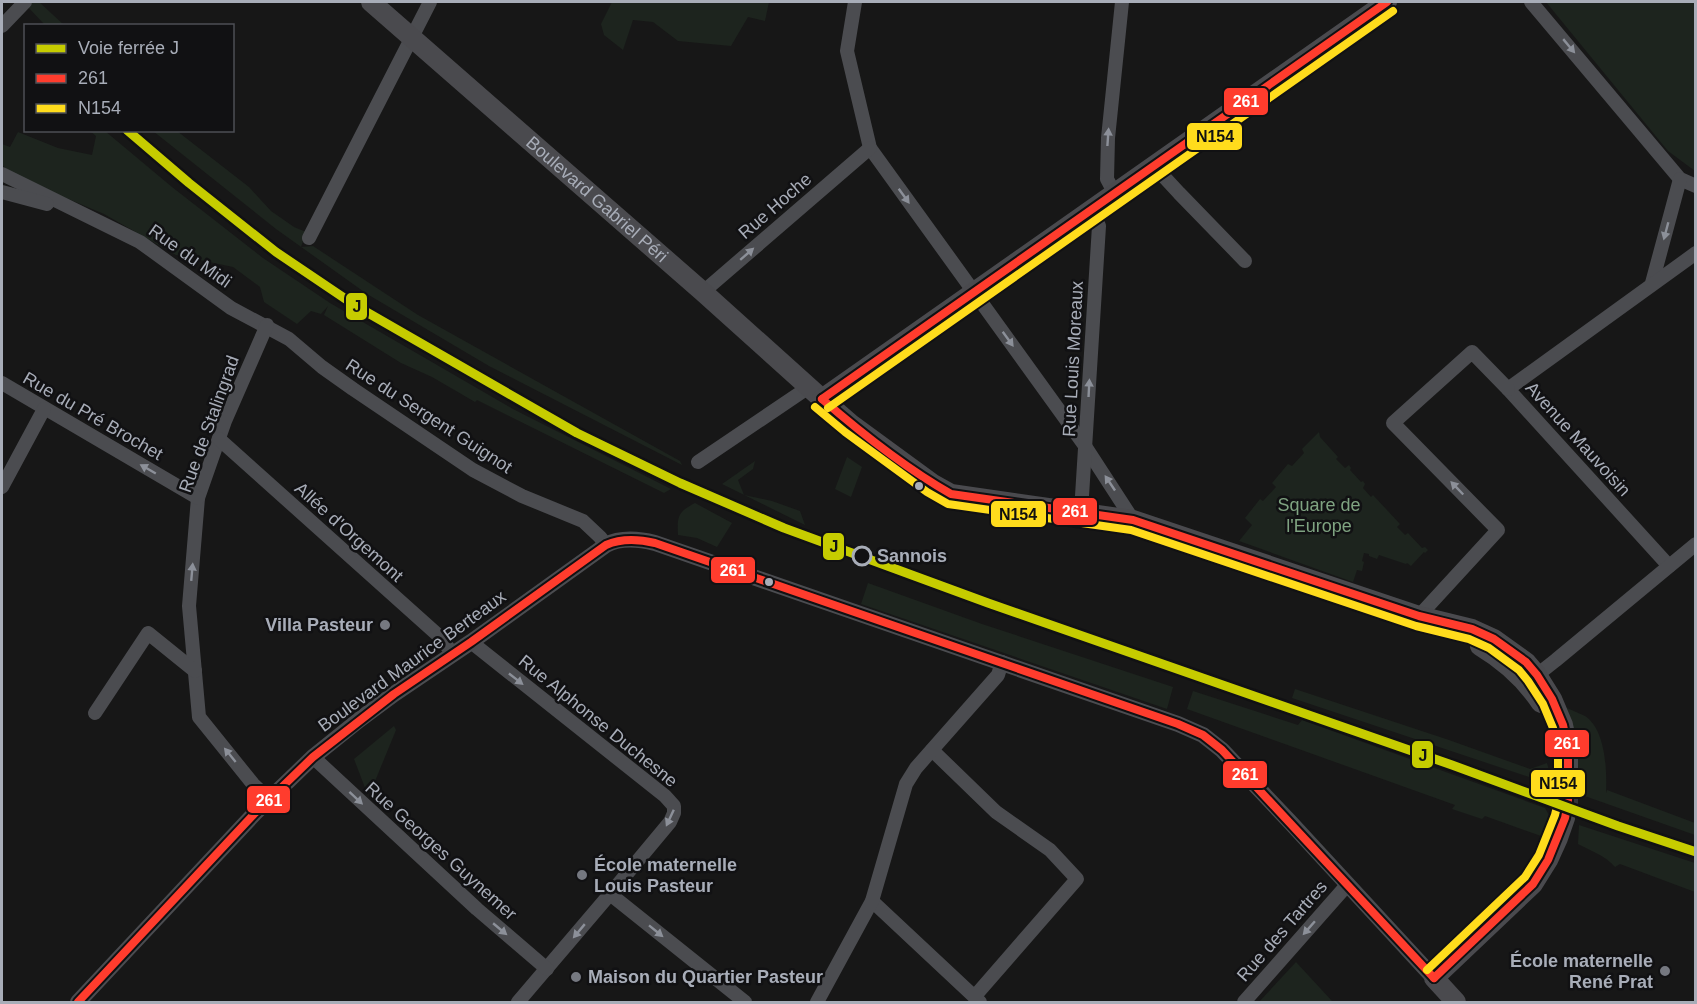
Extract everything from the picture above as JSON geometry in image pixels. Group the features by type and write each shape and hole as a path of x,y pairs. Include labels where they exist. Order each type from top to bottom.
{"main road":[{"name":"Boulevard Gabriel Péri","path":"371,2 704,292 851,424 951,495 1133,520 1419,616"},
{"path":"815,393 974,292 1387,2"},
{"path":"1419,616 1472,629 1494,639 1526,662 1552,699 1563,724 1568,748 1568,779 1555,730 1531,689 1517,673 1472,640 1419,616"},
{"path":"1456,1002 1434,978 1533,884 1548,860 1565,818"}],"street":[{"path":"2,13 12,2"},
{"path":"2,26 24,2"},
{"path":"309,238 430,2"},
{"path":"855,2 847,51 870,148 1085,446 1133,520"},
{"path":"1115,194 1107,179 1108,138 1122,2"},
{"path":"1531,2 1680,179 1695,186"},
{"name":"Rue Hoche","path":"704,292 870,148"},
{"path":"1154,166 1245,261"},
{"name":"Rue du Midi","path":"2,174 140,242 231,308 267,326"},
{"path":"1652,283 1680,179"},
{"name":"Rue du Midi","path":"2,192 92,218"},
{"name":"Rue Louis Moreaux","path":"1081,512 1099,226 1091,210"},
{"name":"Avenue Mauvoisin","path":"1669,566 1508,389 1695,253"},
{"name":"Rue de Stalingrad","path":"267,326 219,439 198,498 189,606 199,717 253,784 269,799"},
{"name":"Rue du Sergent Guignot","path":"267,326 289,339 353,389 473,470 522,496 583,521 606,545"},
{"path":"1419,616 1498,530 1393,423 1472,352 1508,389"},
{"name":"Rue du Pré Brochet","path":"2,383 198,498"},
{"path":"698,462 815,393"},
{"path":"2,487 44,409"},
{"name":"Allée d'Orgemont","path":"219,439 439,636 453,654"},
{"path":"606,545 629,539 655,543 1002,662 1178,724 1203,735 1222,750 1434,978"},
{"path":"1472,640 1537,675 1695,544"},
{"name":"Boulevard Maurice Berteaux","path":"78,1002 269,799 313,758 359,720 606,545"},
{"path":"95,714 148,633 195,671"},
{"name":"Rue Alphonse Duchesne","path":"471,642 665,796 674,806 670,822 518,1002"},
{"path":"817,1002 872,901 906,784 916,768 998,675 1002,662"},
{"path":"872,901 978,999 1077,879 1050,850 996,812 932,750"},
{"name":"Rue Georges Guynemer","path":"313,758 477,909 547,969"},
{"name":"Rue des Tartres","path":"1246,1000 1348,884"},
{"path":"610,894 744,1002"}],"green space":[{"path":"32,2 39,2 63,24 44,24 27,6"},
{"path":"612,2 769,2 765,21 748,17 731,46 678,41 653,22 633,20 623,50 604,35 601,24"},
{"path":"1546,2 1695,2 1695,171 1668,151"},
{"path":"18,132 58,148 92,155 96,136 91,132 106,132 263,258 330,303 513,409 671,489 664,493 477,400 475,402 432,377 401,363 324,315 328,306 321,314 311,311 297,324 264,302 260,287 233,267 176,255 104,214 9,174 2,164 2,144 10,147"},
{"path":"154,132 178,132 249,187 271,211 294,227 306,232 301,247"},
{"path":"313,246 418,315 680,461 682,465 489,366 367,294 301,247"},
{"name":"Square de l'Europe","path":"1319,432 1320,437 1338,457 1336,459 1345,468 1349,465 1350,470 1365,484 1363,488 1371,497 1373,495 1400,524 1397,527 1405,535 1408,533 1422,548 1425,547 1428,550 1411,566 1379,555 1377,559 1364,553 1362,571 1357,570 1353,582 1239,541 1252,525 1245,518 1260,499 1263,501 1276,487 1272,483 1288,464 1292,466 1304,453 1302,449"},
{"path":"847,457 862,467 851,497 835,489"},
{"path":"755,461 753,469 738,480 744,495 722,484"},
{"path":"744,495 772,501 800,511 805,525"},
{"path":"695,503 732,523 717,547 697,538 678,535 680,515"},
{"path":"868,583 982,624 1173,687 1167,709 861,604"},
{"path":"1295,689 1530,769 1547,763 1553,785 1292,698"},
{"path":"1193,691 1298,725 1302,720 1545,808 1549,815 1541,836 1485,816 1482,819 1452,809 1455,805 1187,709"},
{"path":"1567,708 1585,716 1597,731 1604,751 1606,793 1607,790 1695,823 1695,835 1579,794 1576,751"},
{"path":"394,726 396,730 371,791 367,793 354,759"},
{"path":"1579,825 1695,863 1695,892 1620,864 1615,867 1603,857 1578,844"},
{"path":"1296,962 1333,1002 1259,1002"}],"tunnel":[{"path":"1565,818 1568,803 1568,779"}],"rail line":[{"name":"J","path":"129,132 276,252 356,306 577,433 680,483 784,528 988,603 1696,852"}],"transit line":[{"name":"261","path":"822,399 1387,2"},
{"name":"N154","path":"828,408 1393,11"},
{"name":"261","path":"822,399 884,450 951,494 1133,520 1419,616 1472,629 1494,639 1526,662 1552,699 1563,725 1568,748 1568,803 1565,818 1548,860 1533,884 1434,978"},
{"name":"N154","path":"815,407 927,492 948,504 1131,530 1416,626 1469,639 1489,648 1519,670 1543,704 1553,728 1558,749 1558,802 1555,815 1539,855 1525,877 1427,970"},
{"name":"261","path":"78,1002 255,813 313,757 394,694 606,545 630,540 655,543 1178,724 1203,735 1222,750 1434,978"}],"place":[{"name":"Sannois","path":"862,556"},
{"name":"Villa Pasteur","path":"385,625"},
{"name":"École maternelle Louis Pasteur","path":"582,875"},
{"name":"École maternelle René Prat","path":"1665,971"},
{"name":"Maison du Quartier Pasteur","path":"576,977"}]}
